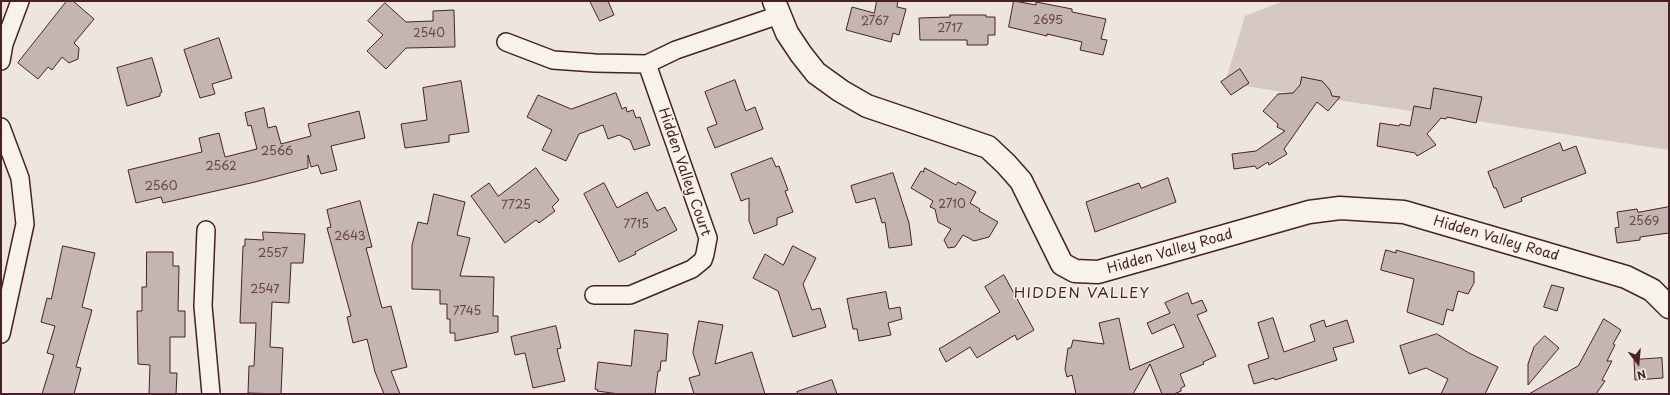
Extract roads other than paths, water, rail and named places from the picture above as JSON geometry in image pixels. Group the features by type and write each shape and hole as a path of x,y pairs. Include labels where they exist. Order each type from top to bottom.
{"street":[{"path":"1,61 4,44 20,1"},
{"path":"506,42 552,60 647,64 676,50 776,8"},
{"name":"Hidden Valley Road","path":"776,8 788,33 816,73 841,91 867,106 988,147 1021,181 1062,264 1075,271 1098,272 1309,212 1340,208 1404,212 1626,277 1652,290 1669,307"},
{"name":"Hidden Valley Court","path":"594,296 630,295 692,269 703,260 705,254 708,238 647,64"},
{"path":"1,127 20,178 25,224 1,334"},
{"path":"206,230 203,306 211,394"}],"district":[{"name":"HIDDEN VALLEY","path":"1082,294"}]}
